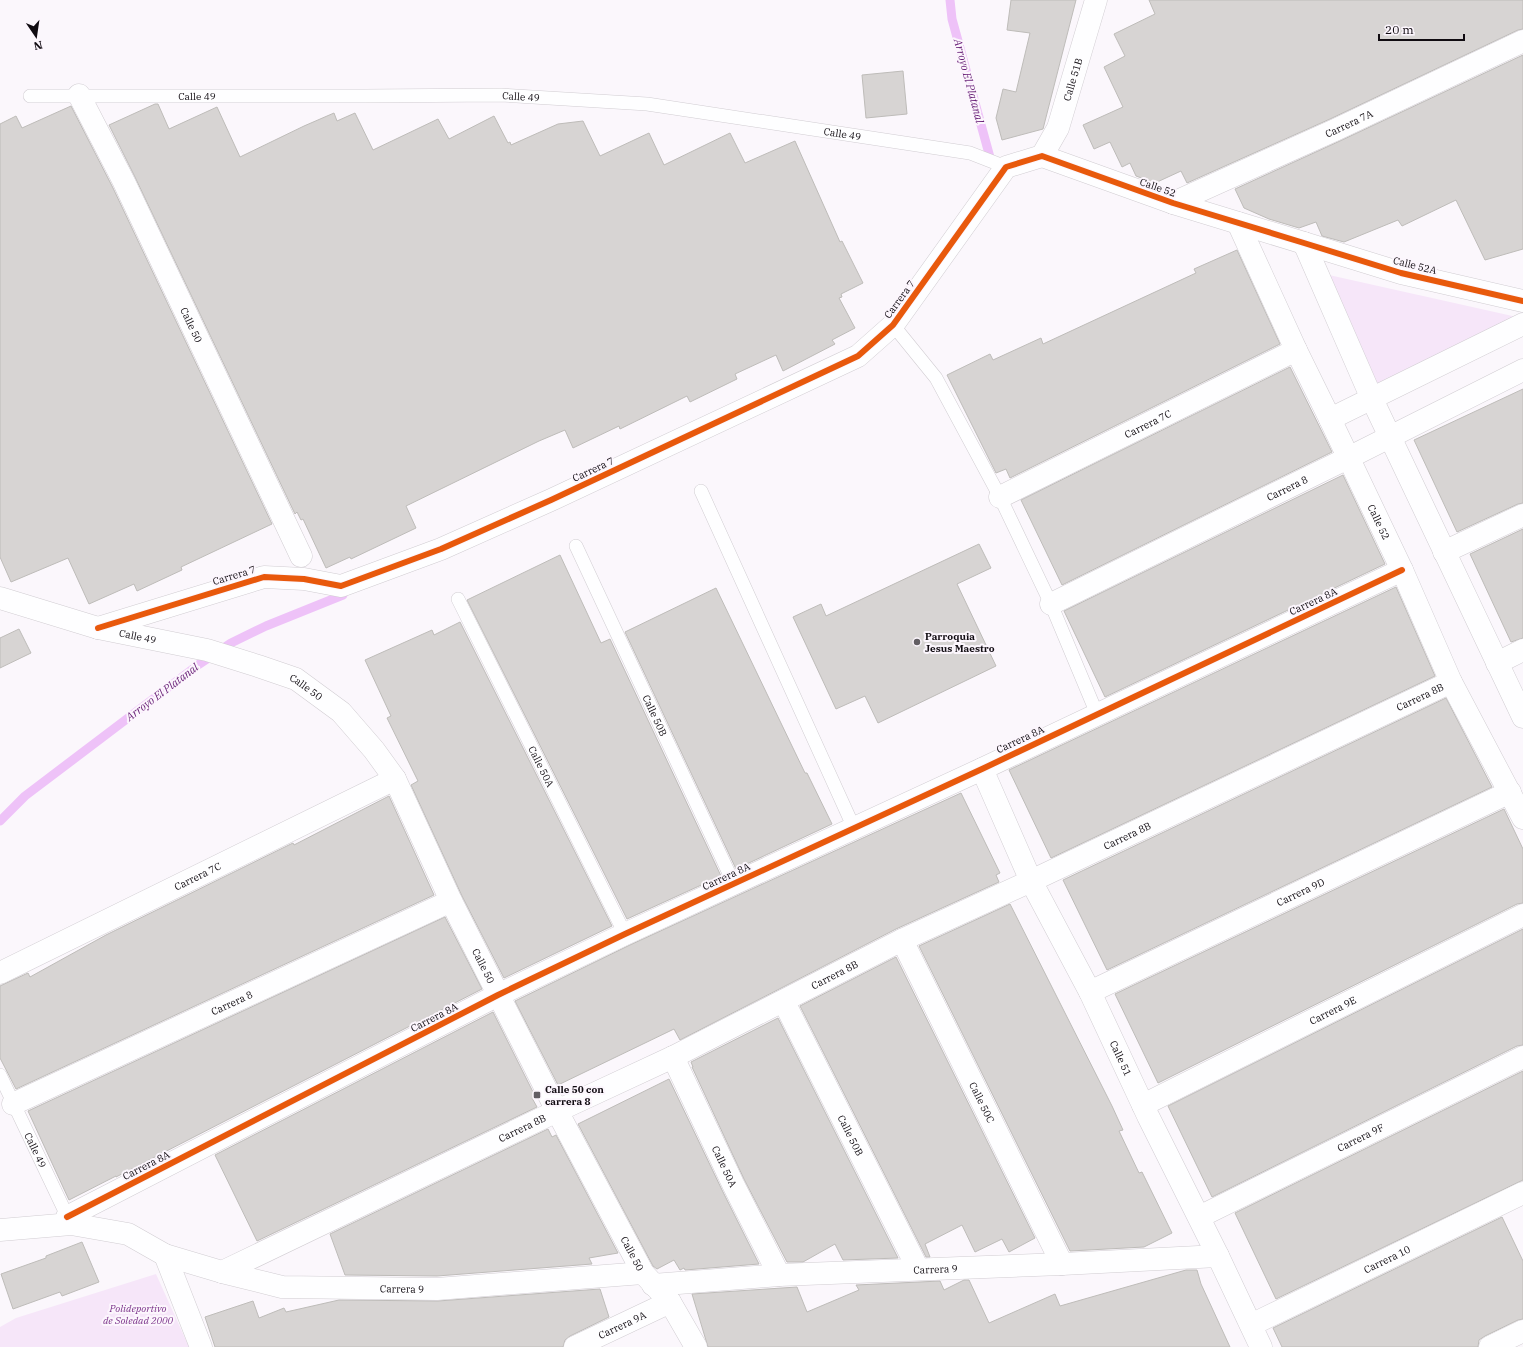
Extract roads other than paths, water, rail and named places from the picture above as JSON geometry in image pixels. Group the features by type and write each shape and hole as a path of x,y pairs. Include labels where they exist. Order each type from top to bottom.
{"street":[{"name":"Calle 51B","path":"1042,156 1058,128 1096,0"},
{"name":"Carrera 7A","path":"1173,202 1335,130 1523,41"},
{"name":"Calle 50","path":"79,96 134,204 301,556"},
{"path":"1006,167 1042,156"},
{"name":"Calle 52","path":"1042,156 1173,202 1304,243"},
{"name":"Carrera 7","path":"98,628 264,577 304,579 341,586 441,549 551,500 858,356 893,324 1006,167"},
{"name":"Calle 52","path":"1238,223 1296,350 1402,570 1451,682 1523,818"},
{"path":"1304,243 1372,399 1523,717"},
{"name":"Calle 52A","path":"1304,243 1401,272 1523,301"},
{"path":"1330,419 1523,324"},
{"name":"Carrera 7C","path":"1000,497 1296,350"},
{"name":"Carrera 8","path":"1051,604 1391,437 1523,370"},
{"path":"1444,552 1523,515"},
{"name":"Carrera 8A","path":"69,1220 498,996 625,934 1402,570"},
{"name":"Calle 49","path":"0,598 98,628 207,650 258,666"},
{"path":"1497,662 1523,650"},
{"name":"Calle 50","path":"258,666 296,679 341,712 374,750 395,778 451,901 557,1111 648,1279 670,1302 696,1347"},
{"name":"Carrera 8B","path":"222,1272 557,1111 673,1058 902,940 1451,682"},
{"name":"Calle 51","path":"982,768 1030,881 1090,992 1143,1105 1199,1217 1261,1347"},
{"name":"Carrera 7C","path":"0,973 395,778"},
{"name":"Carrera 9D","path":"1090,992 1510,792"},
{"name":"Carrera 8","path":"13,1104 451,901"},
{"name":"Carrera 9E","path":"1143,1105 1523,916"},
{"name":"Calle 50C","path":"902,940 1062,1264"},
{"name":"Calle 50B","path":"784,1002 918,1269"},
{"name":"Calle 50A","path":"673,1058 733,1184 779,1275"},
{"name":"Carrera 9F","path":"1199,1217 1523,1058"},
{"name":"Carrera 10","path":"1251,1325 1523,1193"},
{"path":"0,1230 69,1220"},
{"name":"Carrera 9","path":"69,1220 128,1234 165,1255 222,1272 282,1287 437,1289 648,1279 1062,1264 1218,1256"},
{"path":"165,1255 201,1347"},
{"name":"Carrera 9A","path":"575,1347 670,1302"},
{"path":"1490,1347 1523,1331"}],"lane":[{"name":"Calle 49","path":"30,96 501,95 647,104 970,153 1006,167"},
{"path":"893,324 936,378 1000,497 1051,604 1097,714"},
{"path":"701,491 854,828"},
{"name":"Calle 50B","path":"576,546 734,884"},
{"name":"Calle 50A","path":"458,599 625,934"},
{"name":"Calle 49","path":"0,1075 69,1220"}],"waterway":[{"name":"Arroyo El Platanal","path":"950,0 952,19 991,161"},
{"name":"Arroyo El Platanal","path":"0,821 25,796 198,665 231,643 266,626 343,595"}],"place":[{"name":"Parroquia Jesus Maestro","path":"917,642"},
{"name":"Calle 50 con carrera 8","path":"537,1095"}],"park label":[{"name":"Polideportivo de Soledad 2000","path":"138,1314"}]}
